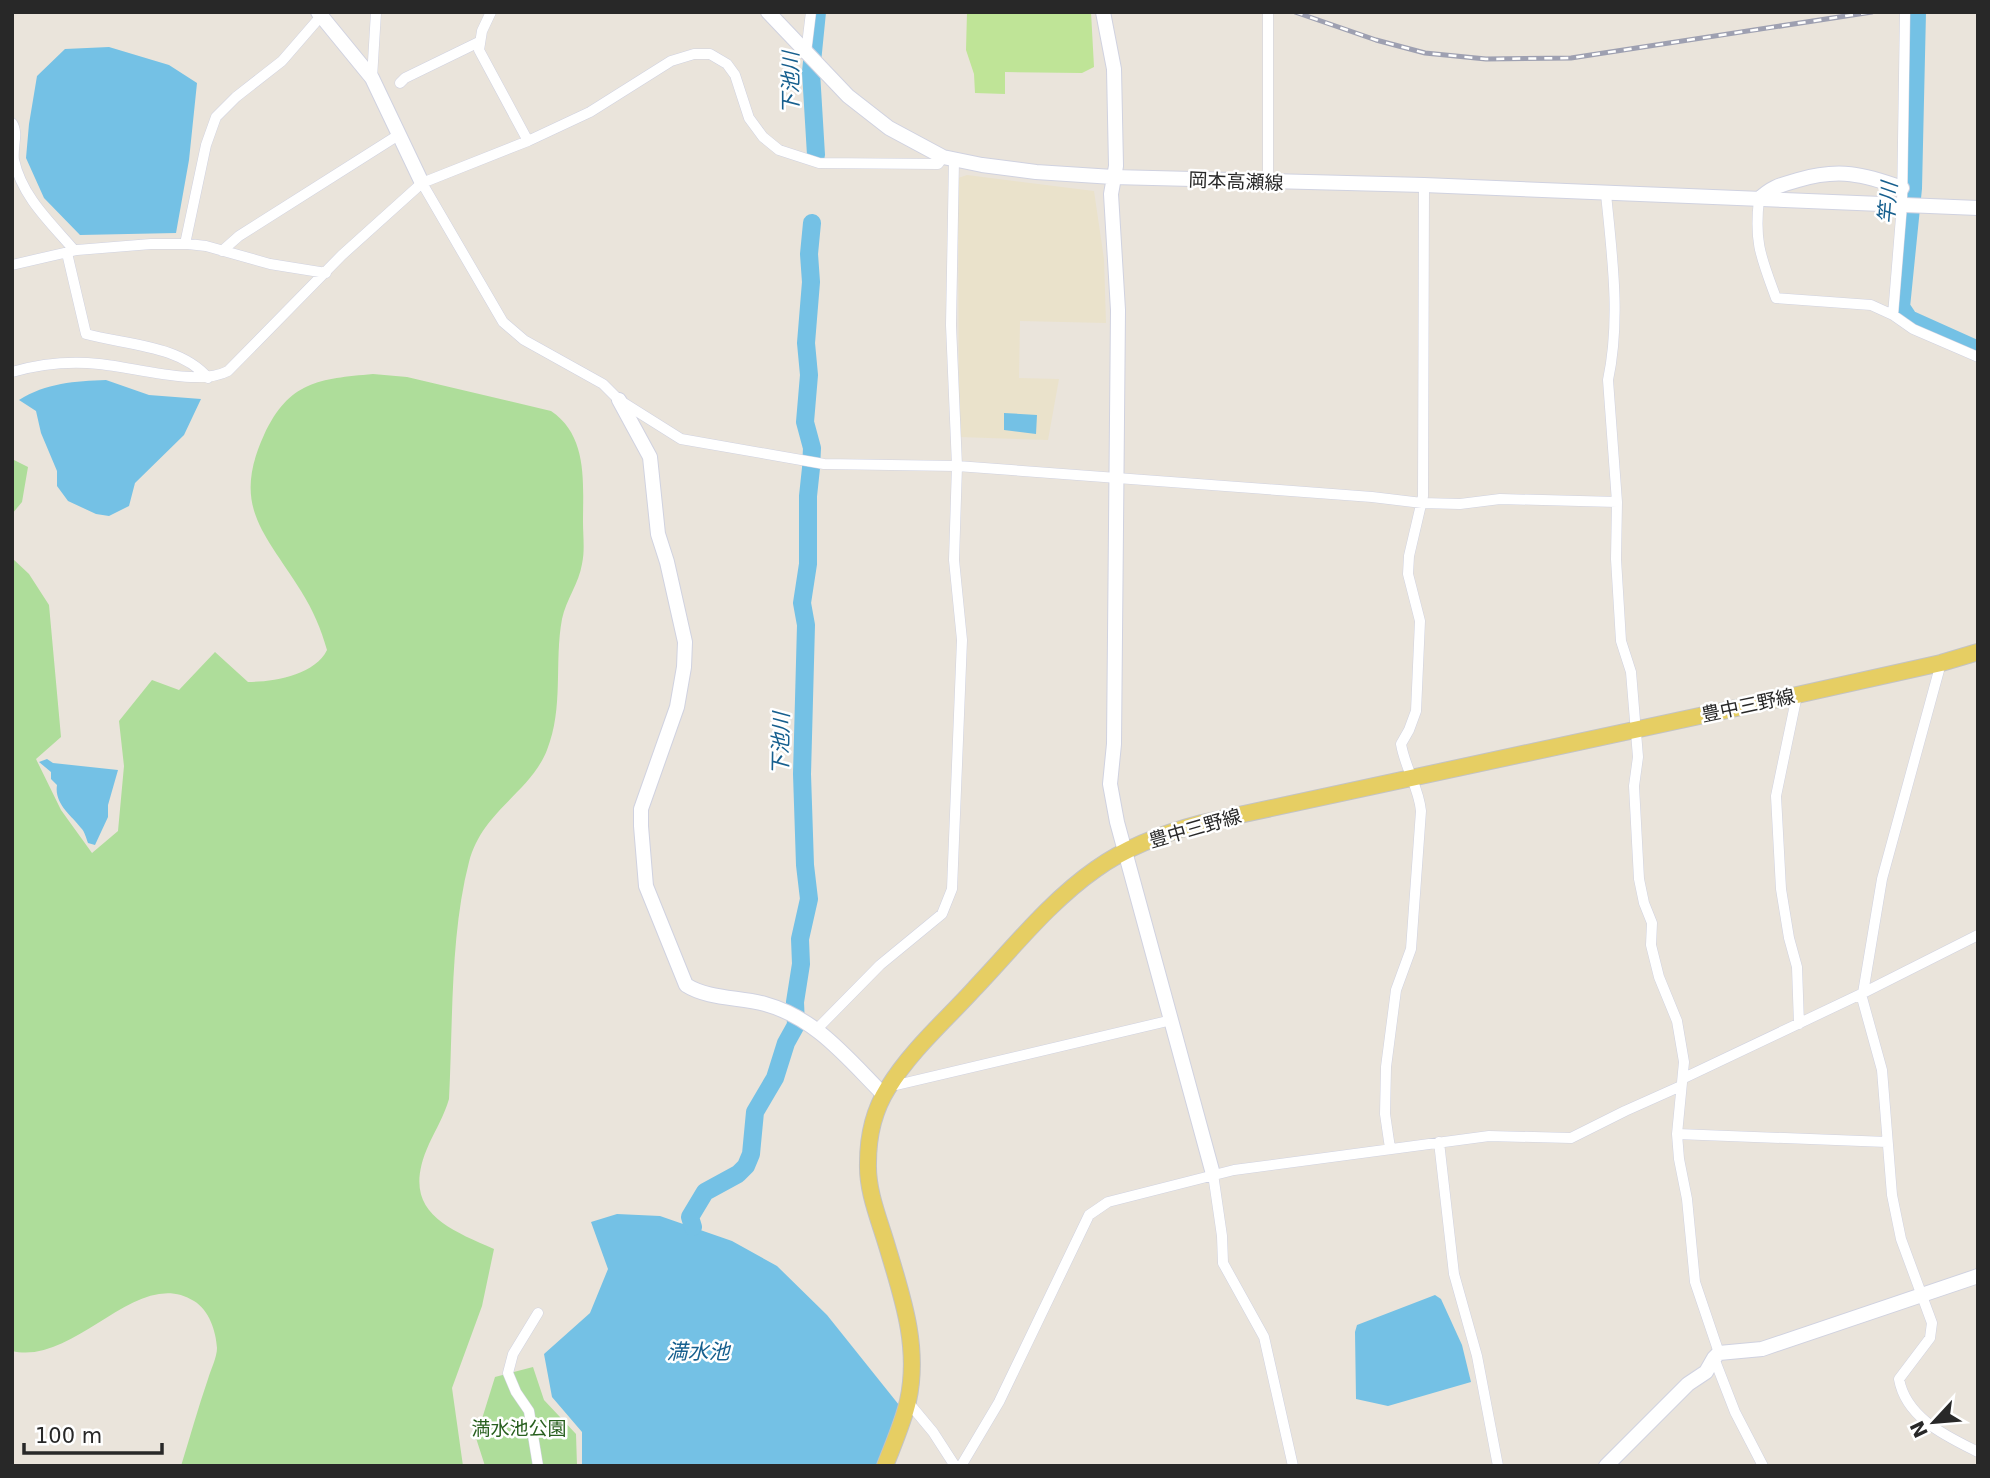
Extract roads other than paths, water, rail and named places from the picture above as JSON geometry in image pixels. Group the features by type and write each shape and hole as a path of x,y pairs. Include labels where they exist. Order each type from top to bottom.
{"main road":[{"name":"豊中三野線","path":"885,1466 908,1402 912,1361 909,1324 872,1195 867,1167 871,1130 886,1091 922,1045 1061,898 1098,868 1125,851 1174,830 1202,823 1797,695 1941,663 1978,652"}],"street":[{"path":"372,78 376,12"},
{"path":"491,12 479,42 479,50 528,141"},
{"name":"岡本高瀬線","path":"768,12 849,96 889,128 949,158 1036,173 1978,208"},
{"path":"811,12 811,58"},
{"path":"1102,12 1114,69 1116,166 1111,194 1118,310 1114,744 1110,783 1117,822 1213,1174 1223,1264 1264,1337 1293,1466"},
{"path":"1268,12 1268,183"},
{"path":"1893,315 1902,205 1905,12"},
{"path":"185,244 206,145 216,117 236,97 282,61 320,14 372,78 422,183 503,322 524,340 603,384 619,400 681,439 824,464 957,466 1422,503 1460,504 1500,499 1617,502"},
{"path":"400,83 405,78 479,42"},
{"path":"12,372 59,363 97,363 217,377 228,371 342,255 422,183 528,141 590,112 671,61 694,54 710,54 727,64 735,75 750,118 763,136 779,149 819,163 938,164 949,158 951,325 957,466 954,560 962,640 952,889 942,914 880,965 817,1029"},
{"path":"12,123 15,128 14,159 24,184 41,214 71,252 86,334 164,352 192,363 208,378"},
{"path":"222,251 240,236 400,134"},
{"path":"1902,188 1851,173 1822,173 1771,187 1759,199 1756,223 1758,248 1776,298 1871,305 1893,315 1913,329 1978,357"},
{"path":"1390,1148 1385,1114 1386,1067 1396,990 1411,948 1421,811 1420,798 1401,744 1416,711 1420,621 1408,574 1409,556 1422,503 1424,186"},
{"path":"1606,194 1615,280 1612,361 1608,380 1617,502 1616,559 1621,641 1631,672 1638,757 1634,786 1639,879 1652,923 1651,945 1659,977 1677,1021 1684,1062 1677,1134 1695,1282 1735,1412 1763,1466"},
{"path":"12,265 71,252 151,244 185,244 270,264 326,273"},
{"path":"619,400 650,457 658,534 685,642 677,708 641,809 646,886 686,985 698,993 732,997 785,1011 803,1019 886,1091 1172,1020"},
{"path":"1941,663 1882,880 1862,993 1882,1070 1892,1195 1901,1239 1932,1323 1930,1338 1899,1379 1901,1388 1913,1410 1931,1426 1978,1452"},
{"path":"1797,695 1776,796 1781,889 1797,967 1799,1024"},
{"path":"961,1466 999,1402 1089,1216 1108,1202 1213,1174 1390,1148 1489,1136 1571,1139 1978,935"},
{"path":"1677,1134 1887,1142"},
{"path":"1439,1142 1454,1274 1477,1356 1498,1466"},
{"path":"1716,1355 1762,1349 1978,1276"},
{"path":"538,1312 513,1354 508,1373 516,1392 529,1411 538,1466"},
{"path":"1606,1466 1689,1384 1706,1372 1716,1355"},
{"path":"908,1402 933,1432 955,1466"}],"water":[{"path":"109,47 169,65 197,83 189,160 176,233 80,235 44,198 26,158 37,76 65,49"},
{"path":"106,380 149,395 201,399 184,435 135,483 129,506 109,516 96,514 68,501 57,486 57,471 41,433 36,411 19,400 50,386"},
{"path":"1004,413 1037,415 1036,434 1004,430"},
{"path":"47,759 53,763 118,770 108,805 108,817 95,845 88,843 82,830 61,804 51,772 39,762"},
{"name":"満水池","path":"617,1214 660,1216 732,1241 777,1266 827,1315 899,1405 877,1466 582,1466 582,1432 552,1397 544,1354 590,1313 608,1269 591,1222"},
{"path":"1435,1295 1441,1299 1462,1345 1471,1382 1388,1406 1356,1399 1357,1325"}],"waterway":[{"name":"下池川","path":"816,155 811,72 817,12"},
{"name":"竿川","path":"1917,12 1913,188 1901,307 1909,319 1978,350"},
{"name":"下池川","path":"693,1227 690,1217 705,1192 738,1174 746,1166 751,1154 755,1112 775,1078 786,1043 796,1025 795,1002 801,964 800,939 809,899 802,774 806,625 802,603 808,564 808,496 812,448 805,422 809,375 806,343 812,223"}],"railway":[{"path":"1295,12 1376,40 1425,53 1486,59 1571,58 1872,12"}],"park label":[{"name":"満水池公園","path":"519,1428"}]}
